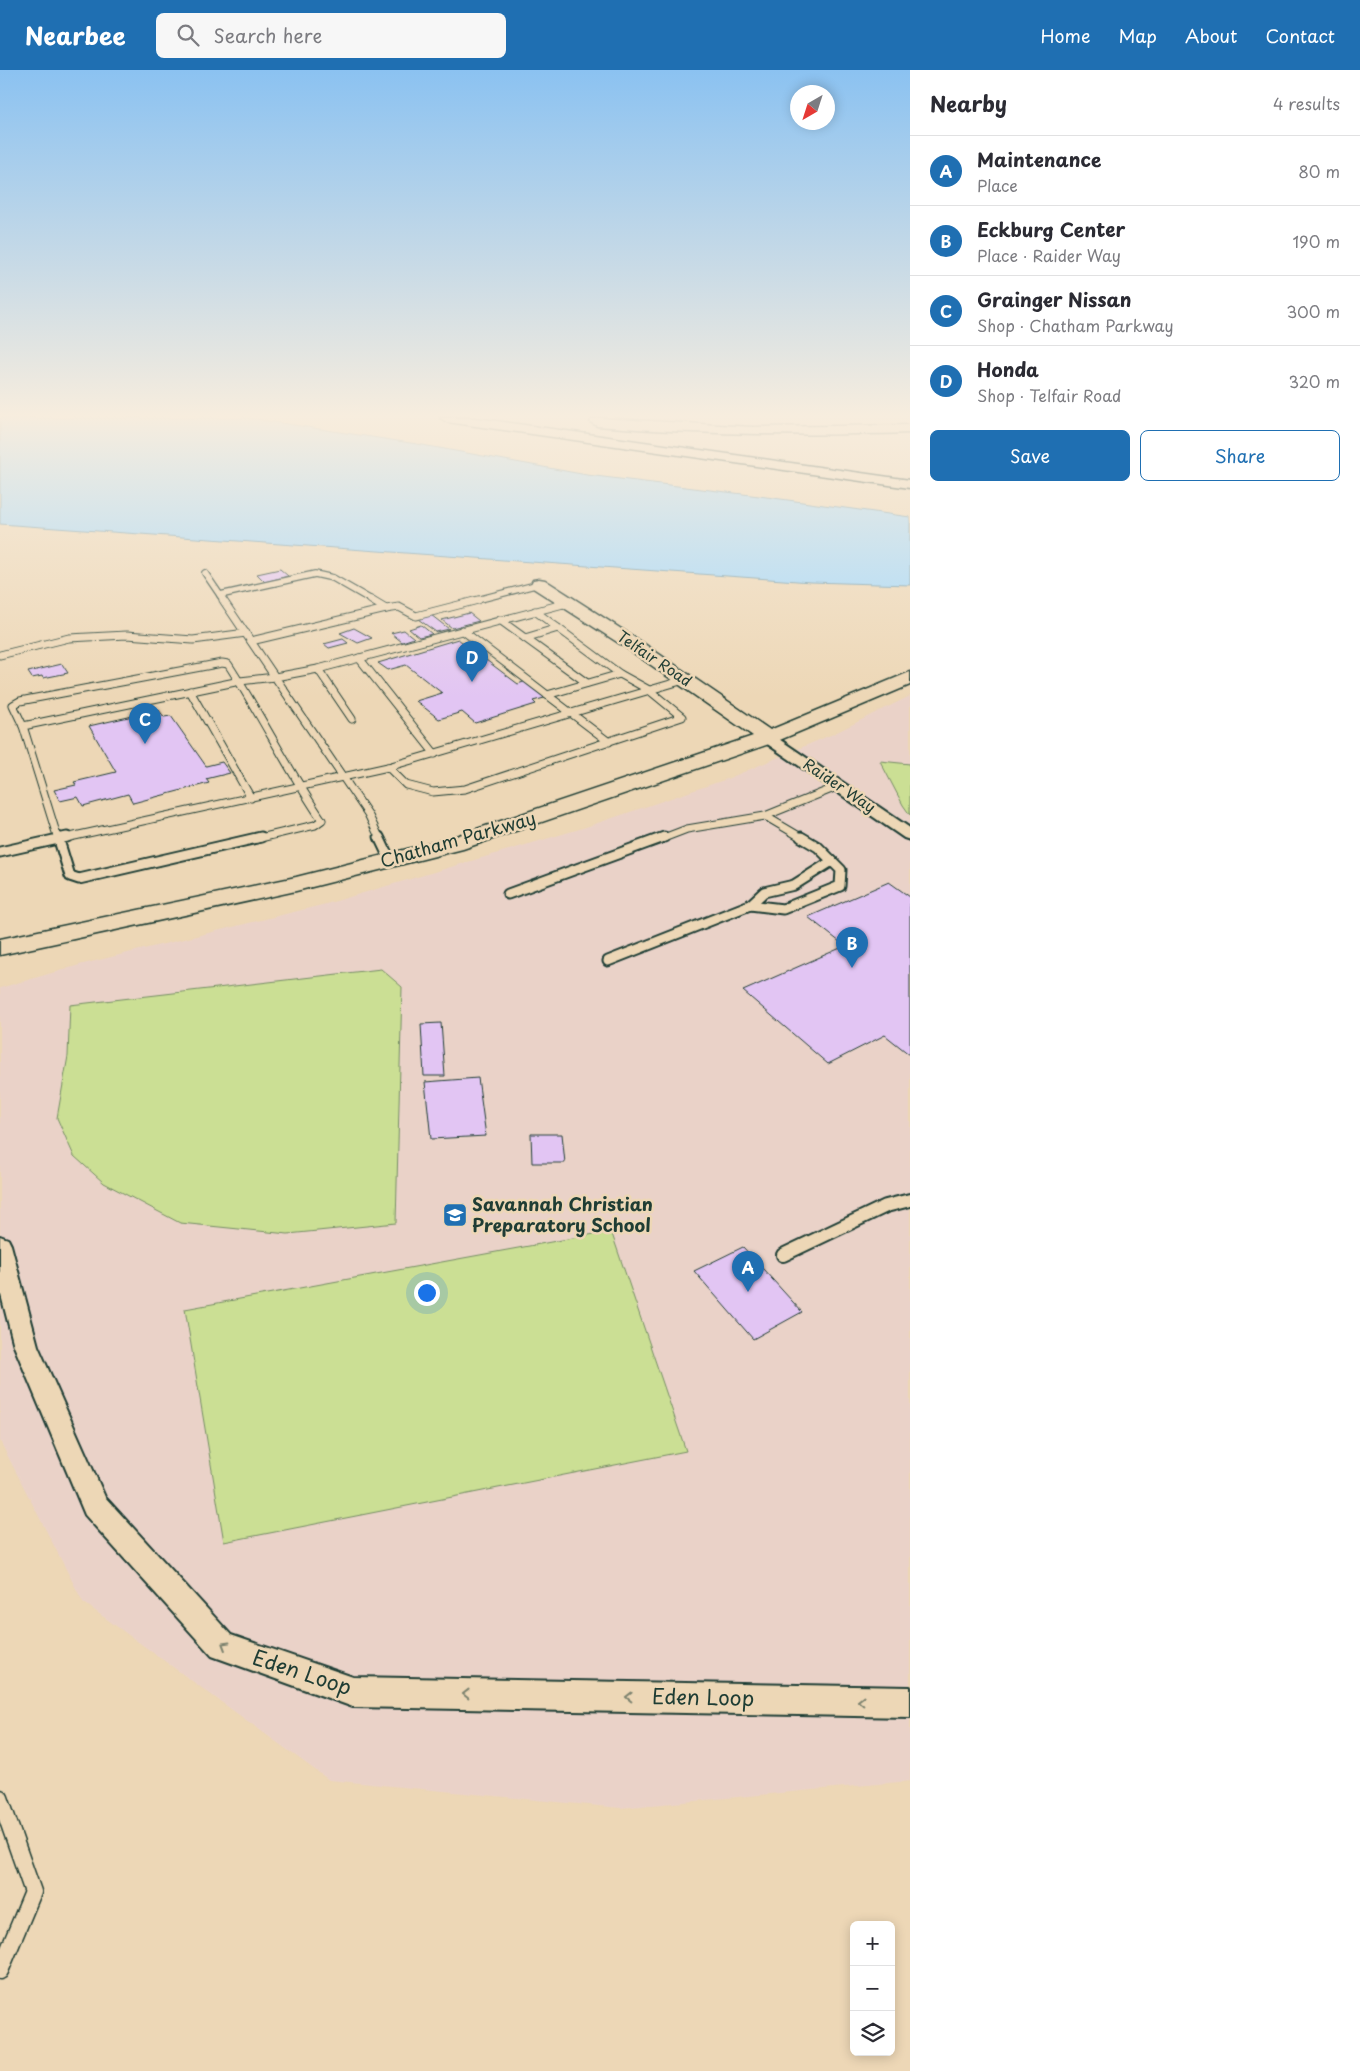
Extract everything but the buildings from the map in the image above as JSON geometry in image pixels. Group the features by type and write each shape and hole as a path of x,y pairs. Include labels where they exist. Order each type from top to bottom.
{"main road":[{"name":"Telfair Road","path":"539,584 634,645 768,738"},
{"name":"Chatham Parkway","path":"0,947 296,884 455,844 768,738 907,676"}],"street":[{"name":"Raider Way","path":"768,738 910,835"},
{"name":"Eden Loop","path":"0,1245 26,1346 95,1506 222,1646 354,1692 910,1702"}],"lane":[{"path":"205,573 368,814 390,860"},
{"path":"220,594 315,574 333,578 386,609"},
{"path":"251,641 386,609 400,607 416,616 539,584"},
{"path":"23,726 240,681 275,677 318,668 566,603"},
{"path":"388,767 406,785 433,792 465,789 682,717 649,690 620,674 535,611"},
{"path":"500,620 588,683"},
{"path":"525,638 558,628"},
{"path":"462,630 609,742"},
{"path":"0,655 69,638 127,635 192,640 246,633"},
{"path":"359,658 435,754"},
{"path":"222,662 228,664 240,681 298,787 322,820 315,825 79,879 70,876 23,726 13,705 20,701 222,662"},
{"path":"318,668 352,719"},
{"path":"547,695 620,674"},
{"path":"0,842 2,852 343,778 435,754 684,680"},
{"path":"190,691 251,798"},
{"path":"508,894 687,829 765,816 839,786"},
{"path":"750,905 783,908 840,886 841,870 818,846 765,816"},
{"path":"608,961 750,905 764,892 794,885 832,861"},
{"path":"783,1255 886,1206 910,1200"},
{"path":"0,1798 33,1892 0,1971"}],"shaded area":[{"name":"Savannah Christian Preparatory School","path":"910,696 910,1781 620,1808 329,1780 83,1602 0,1441 0,988 83,964 326,904 583,828 727,779 833,734"}],"green space":[{"path":"880,761 910,764 910,815 903,805"},
{"path":"381,969 402,987 396,1223 288,1234 180,1223 104,1183 74,1156 57,1118 68,1056 70,1005"},
{"path":"611,1231 686,1451 224,1542 185,1309"}],"water":[{"path":"0,511 870,511 910,517 910,585 811,582 0,524"}],"place":[{"name":"Honda","path":"472,682"},
{"name":"Grainger Nissan","path":"145,744"},
{"name":"Eckburg Center","path":"852,968"},
{"name":"Savannah Christian Preparatory School","path":"455,1215"},
{"name":"Maintenance","path":"748,1292"}]}
